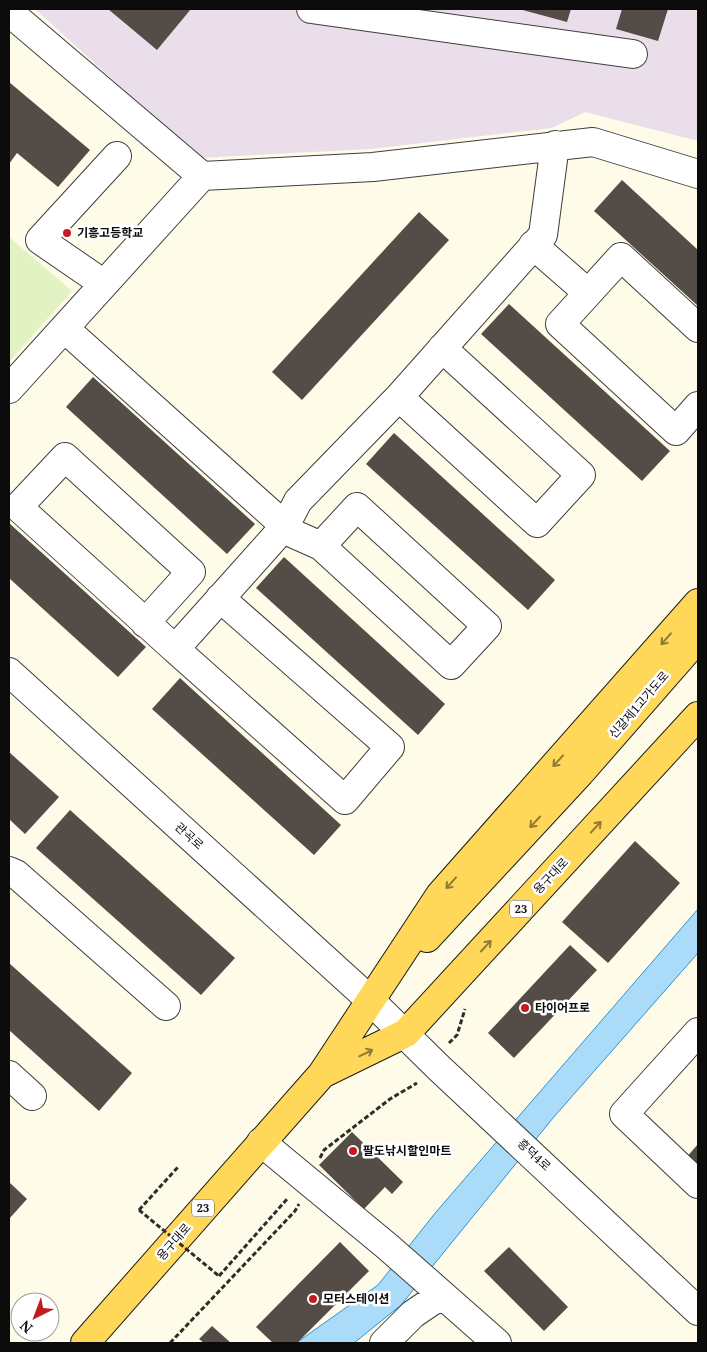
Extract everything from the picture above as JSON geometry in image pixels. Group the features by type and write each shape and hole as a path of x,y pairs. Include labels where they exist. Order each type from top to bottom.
{"main road":[{"name":"용구대로","path":"86,1343 322,1074 440,895 698,603"},
{"name":"신갈제1고가도로","path":"580,773 698,638"},
{"name":"용구대로","path":"322,1074 406,1034 698,716"},
{"name":"용구대로","path":"370,1000 580,773"}],"street":[{"path":"311,9 633,54"},
{"path":"9,12 202,176 373,167 593,142 698,174"},
{"path":"175,649 285,526 298,501 399,396 543,235 554,146"},
{"path":"104,284 40,240 117,156"},
{"path":"9,389 202,176"},
{"path":"533,245 588,293"},
{"path":"698,328 621,257 560,324 676,431 698,406"},
{"path":"64,328 294,534 321,546 451,665 487,626 357,507 321,546"},
{"path":"399,396 537,523 581,474 442,348"},
{"path":"145,623 191,572 65,457 18,507 145,623 345,800 390,747 220,598"},
{"name":"관곡로","path":"9,672 370,1000"},
{"path":"9,871 16,874 166,1006"},
{"name":"흥덕4로","path":"370,1000 438,1067 698,1311"},
{"path":"698,1032 624,1114 698,1184"},
{"path":"9,1075 32,1096"},
{"path":"261,1142 388,1247 497,1343"},
{"path":"384,1343 436,1291"}],"path":[{"path":"178,1167 139,1210 219,1276 305,1178"}],"shaded area":[{"path":"35,9 698,9 698,141 585,112 552,128 371,149 199,158"}],"green space":[{"path":"9,237 72,291 9,362"}],"water":[{"path":"698,909 698,953 553,1118 401,1305 354,1343 296,1343 378,1285 436,1212"}],"building":[{"path":"108,9 191,9 157,50"},
{"path":"519,9 571,9 567,22"},
{"path":"622,9 668,9 658,41 616,29"},
{"path":"9,82 90,150 58,187 17,153 9,164"},
{"path":"622,180 698,250 698,306 594,211"},
{"path":"419,212 449,240 302,400 272,372"},
{"path":"509,304 670,451 642,481 481,334"},
{"path":"93,377 255,524 227,554 66,407"},
{"path":"394,433 555,580 528,610 366,464"},
{"path":"9,523 146,647 118,677 9,578"},
{"path":"284,557 445,704 418,735 256,588"},
{"path":"180,678 341,825 314,855 152,709"},
{"path":"9,752 59,797 25,834 9,819"},
{"path":"70,810 235,958 201,995 36,848"},
{"path":"635,841 680,883 608,963 562,922"},
{"path":"570,945 597,970 514,1058 488,1033"},
{"path":"9,963 132,1073 99,1111 9,1030"},
{"path":"352,1132 403,1182 392,1194 385,1187 364,1209 319,1165"},
{"path":"698,1144 698,1169 686,1158"},
{"path":"9,1182 27,1199 9,1219"},
{"name":"모터스테이션","path":"340,1242 369,1271 297,1343 273,1343 256,1327"},
{"path":"509,1247 568,1307 544,1331 484,1271"},
{"path":"212,1326 231,1343 204,1343 199,1339"}],"place":[{"name":"기흥고등학교","path":"67,233"},
{"name":"타이어프로","path":"525,1008"},
{"name":"팔도낚시할인마트","path":"353,1151"},
{"name":"모터스테이션","path":"313,1299"}]}
